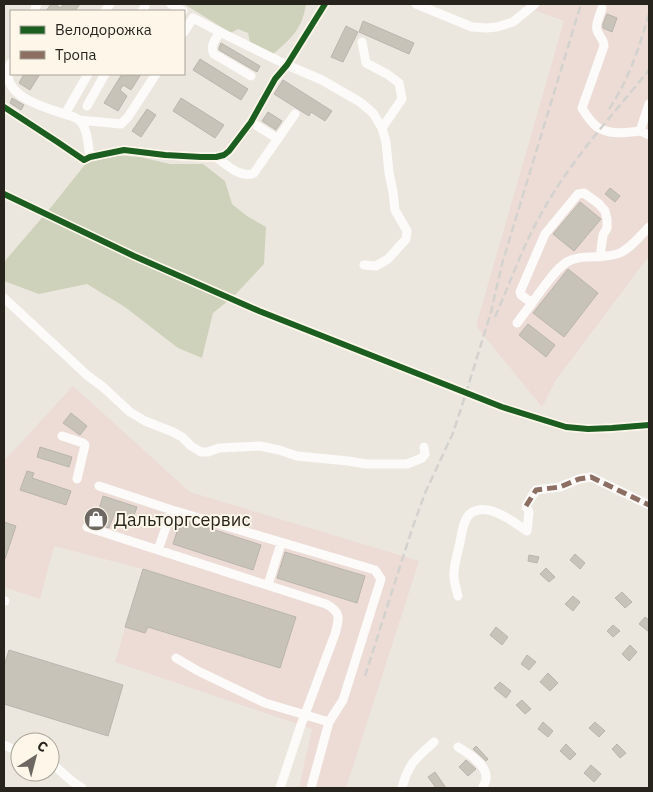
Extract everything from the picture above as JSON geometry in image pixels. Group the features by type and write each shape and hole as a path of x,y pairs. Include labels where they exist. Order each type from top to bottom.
{"street":[{"path":"4,108 87,158 124,150 165,155 216,157 224,155 251,122 276,79 287,65 325,4"},
{"path":"416,4 472,28 497,27 513,22 535,4"},
{"path":"602,8 597,30 604,42 604,46 582,108 590,120 601,129 620,134 640,130 649,135"},
{"path":"185,13 287,65 322,80 360,102 373,113 382,128 386,142 395,210 406,231 406,239 388,260 376,266 364,265"},
{"path":"185,30 193,18"},
{"path":"220,32 212,46 214,54 251,76"},
{"path":"362,42 366,62 399,83 402,99 382,128"},
{"path":"10,64 8,70 9,83 15,91 41,106 79,120 121,124 128,117 155,75"},
{"path":"65,114 87,75"},
{"path":"87,106 104,75"},
{"path":"640,130 649,104"},
{"path":"216,157 242,174 251,175 257,171 295,114"},
{"path":"79,120 84,128 87,158"},
{"path":"251,122 278,139"},
{"path":"4,194 134,256 259,311 502,407 566,427 596,428 649,425"},
{"path":"532,303 521,294 520,289 545,234 578,194 590,197 605,210 608,219 607,228 603,235 600,257"},
{"path":"517,324 556,272 567,262 575,259 600,257 622,252 649,227"},
{"path":"4,298 130,412 145,421 182,437 201,452 208,452 219,448 260,446 297,456 366,464 407,464 422,458 425,454 424,447"},
{"path":"62,436 85,445 77,479"},
{"path":"458,596 454,572 465,522 470,514 478,510 486,509 498,514 527,531 529,512 526,506 536,490 560,487 580,478 591,477 649,505"},
{"path":"99,486 172,510 374,570 380,579 343,700 329,722 311,788"},
{"path":"158,550 172,510"},
{"path":"88,527 334,608 338,615 335,634 280,788"},
{"path":"268,586 281,543"},
{"path":"176,658 198,671 266,703 329,722"},
{"path":"402,788 414,759 434,742"},
{"path":"458,747 472,755 485,770 484,787"},
{"path":"60,771 82,788"}],"shaded area":[{"path":"521,4 649,4 649,256 556,380 542,407 476,326 564,21"},
{"path":"73,386 190,492 419,561 346,788 299,788 312,729 115,662 143,569 54,546 40,599 4,587 4,461"}],"green space":[{"path":"184,4 306,4 302,21 294,34 271,56 250,42 248,33 238,29 231,33"},
{"path":"115,155 140,157 170,164 203,164 225,181 232,204 247,216 266,227 264,264 234,296 213,313 202,358 178,348 125,307 87,284 39,294 4,281 4,262 87,162"}],"building":[{"path":"51,4 61,8 63,4 80,4 76,10 47,10"},
{"path":"607,14 617,18 612,32 603,28"},
{"path":"363,21 414,43 409,54 359,32"},
{"path":"346,26 358,32 343,62 331,57"},
{"path":"221,43 260,66 257,72 219,50"},
{"path":"200,59 248,89 241,100 193,70"},
{"path":"23,75 39,75 30,90 19,83"},
{"path":"121,75 140,75 131,90 123,85 120,90 127,96 118,111 104,103"},
{"path":"283,80 332,111 325,121 311,112 309,116 274,94"},
{"path":"12,98 24,105 21,110 10,103"},
{"path":"181,98 224,125 215,138 173,111"},
{"path":"147,109 156,115 141,137 132,131"},
{"path":"268,112 282,121 276,130 262,121"},
{"path":"610,188 620,196 615,202 605,194"},
{"path":"580,202 601,219 574,251 553,234"},
{"path":"568,269 598,293 564,337 533,313"},
{"path":"528,324 555,345 546,357 519,335"},
{"path":"71,413 87,426 80,435 63,423"},
{"path":"40,447 72,457 69,467 37,457"},
{"path":"27,471 34,473 32,478 71,491 66,505 20,490"},
{"path":"103,496 137,507 133,518 115,512 109,528 95,523"},
{"path":"181,519 261,545 253,570 173,544"},
{"path":"4,522 16,526 5,559 4,558"},
{"path":"285,552 365,576 357,603 277,578"},
{"path":"575,554 585,563 580,569 570,560"},
{"path":"529,555 539,557 537,563 528,561"},
{"path":"546,568 555,577 549,582 540,574"},
{"path":"143,569 296,617 280,668 148,627 145,633 125,627"},
{"path":"622,592 632,602 625,608 615,598"},
{"path":"573,596 580,602 573,611 565,604"},
{"path":"645,617 649,620 649,632 639,624"},
{"path":"613,625 620,631 613,637 607,631"},
{"path":"496,627 508,637 502,645 490,635"},
{"path":"630,645 637,652 629,661 622,654"},
{"path":"9,650 123,685 108,736 4,704 4,666"},
{"path":"527,655 536,662 529,670 521,664"},
{"path":"548,673 558,683 550,691 540,682"},
{"path":"500,682 511,691 506,698 494,688"},
{"path":"522,700 531,709 525,714 516,705"},
{"path":"543,722 553,731 548,737 538,729"},
{"path":"595,722 605,731 599,737 589,728"},
{"path":"566,744 576,754 570,760 560,751"},
{"path":"617,744 626,753 620,758 612,749"},
{"path":"476,746 488,759 486,761 473,749"},
{"path":"466,760 476,769 468,776 459,767"},
{"path":"591,765 601,774 594,782 584,773"},
{"path":"435,772 446,788 436,788 428,777"}],"railway":[{"path":"365,676 412,529 425,493 453,433 466,393 491,312 502,264 581,4"},
{"path":"609,109 628,75 649,14"},
{"path":"495,317 527,240 551,196 577,158 649,70"}],"marked path":[{"path":"526,506 536,490 560,487 579,479 591,477 649,505"}],"cycle path":[{"path":"4,107 84,160 124,150 201,157 224,155 251,122 275,79 287,65 325,4"},
{"path":"4,194 134,256 259,311 502,407 566,427 588,429 649,425"}],"place":[{"name":"Дальторгсервис","path":"96,519"}]}
